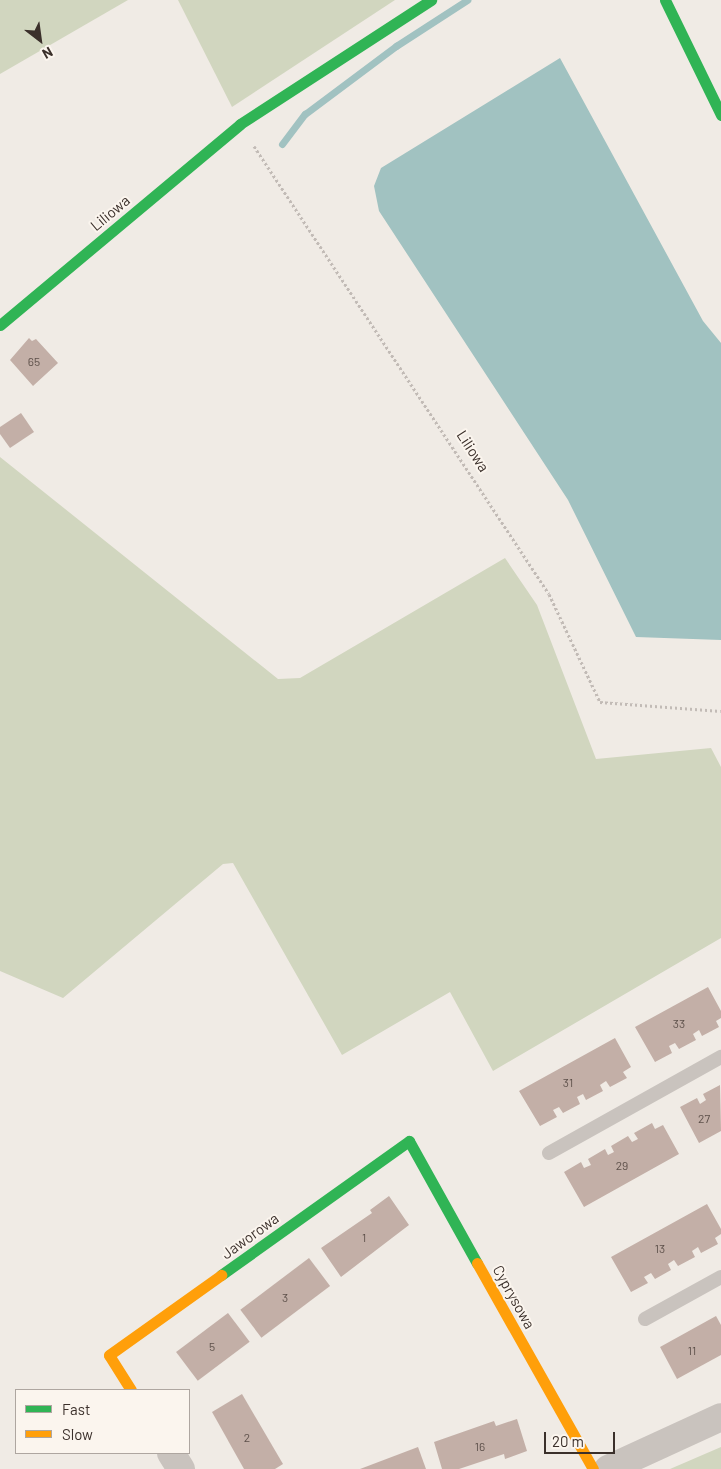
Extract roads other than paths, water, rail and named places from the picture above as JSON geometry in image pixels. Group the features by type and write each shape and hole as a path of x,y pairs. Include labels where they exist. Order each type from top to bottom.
{"street":[{"name":"Liliowa","path":"0,325 240,124 431,0"},
{"path":"665,0 721,115"},
{"name":"Jaworowa","path":"130,1389 109,1355 409,1141"},
{"name":"Cyprysowa","path":"409,1141 593,1469"},
{"path":"608,1469 721,1417"},
{"path":"172,1454 181,1469"}],"lane":[{"path":"549,1153 721,1057"},
{"path":"645,1319 721,1277"}],"water":[{"path":"560,58 703,321 721,343 721,640 636,637 568,500 379,211 374,186 381,168"}],"waterway":[{"path":"282,144 305,114 396,46 467,0"}]}
